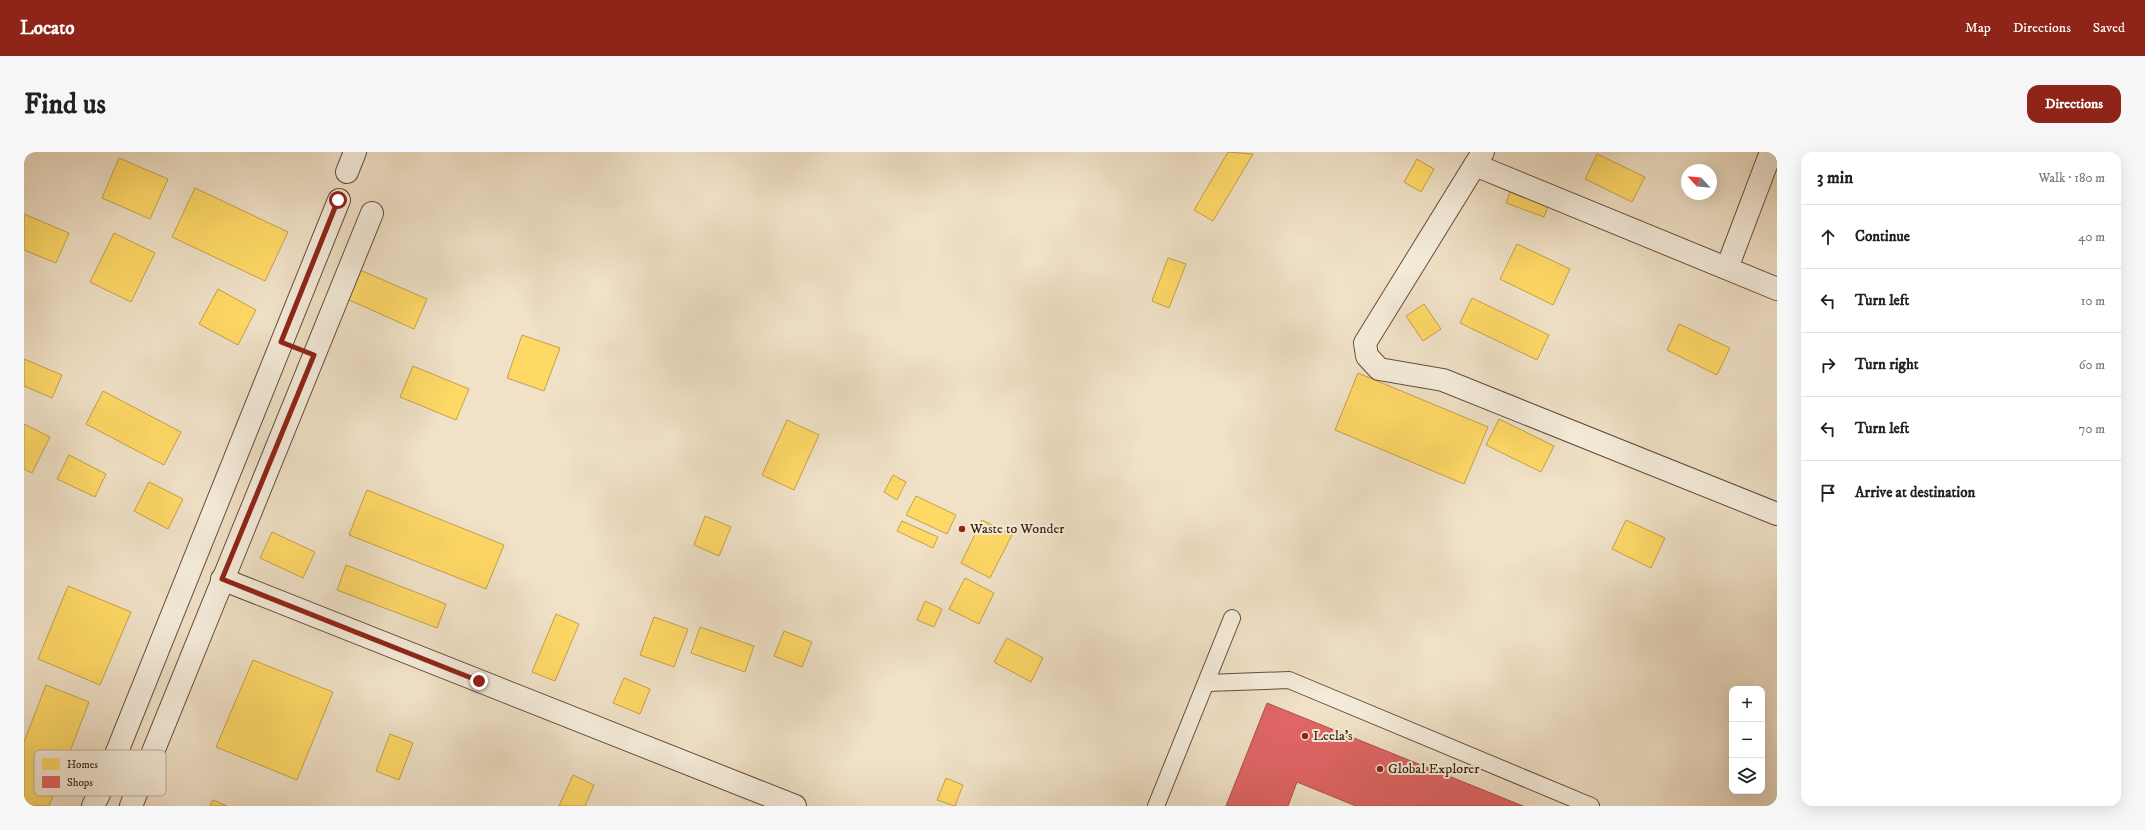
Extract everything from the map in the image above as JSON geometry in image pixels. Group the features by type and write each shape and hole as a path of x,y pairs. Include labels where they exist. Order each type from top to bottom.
{"street":[{"path":"347,172 355,152"},
{"path":"1727,268 1770,152"},
{"path":"1777,289 1479,158 1366,344 1367,356 1379,369 1443,380 1777,514"},
{"path":"118,750 338,200"},
{"path":"153,750 372,214"},
{"path":"281,342 314,355"},
{"path":"222,579 795,806"},
{"path":"93,806 98,796"},
{"path":"131,806 135,796"}],"lane":[{"path":"1156,806 1232,618"},
{"path":"1207,683 1289,680 1591,806"}],"building: Homes":[{"path":"1228,152 1253,154 1213,221 1194,210"},
{"path":"1597,154 1645,177 1632,202 1585,179"},
{"path":"119,158 168,179 150,219 102,198"},
{"path":"1417,159 1434,169 1421,192 1404,182"},
{"path":"1513,184 1551,199 1544,217 1506,203"},
{"path":"195,188 288,232 265,281 172,237"},
{"path":"24,214 69,233 56,263 24,250"},
{"path":"114,233 155,253 131,302 90,282"},
{"path":"1517,244 1570,269 1553,305 1500,279"},
{"path":"1168,258 1186,264 1169,308 1152,301"},
{"path":"360,270 427,299 414,329 347,299"},
{"path":"218,289 256,310 238,345 199,324"},
{"path":"1472,298 1549,335 1537,360 1460,323"},
{"path":"1424,304 1441,329 1423,341 1406,316"},
{"path":"1679,324 1730,348 1717,375 1667,350"},
{"path":"522,335 560,348 544,391 507,378"},
{"path":"24,359 62,375 52,398 24,386"},
{"path":"413,366 469,389 456,420 400,397"},
{"path":"1358,373 1488,427 1464,484 1335,430"},
{"path":"103,391 181,432 164,465 86,424"},
{"path":"1499,419 1554,446 1541,472 1486,445"},
{"path":"787,420 819,435 794,490 762,475"},
{"path":"24,424 50,437 32,473 24,469"},
{"path":"69,455 106,474 95,497 57,479"},
{"path":"893,475 906,482 897,500 884,492"},
{"path":"149,482 183,499 168,529 134,511"},
{"path":"367,490 504,545 486,589 349,535"},
{"path":"916,496 956,515 947,534 906,515"},
{"path":"705,516 731,527 719,556 694,545"},
{"path":"982,520 1012,535 990,578 961,563"},
{"path":"1626,520 1665,538 1651,568 1612,549"},
{"path":"902,521 938,537 933,548 897,531"},
{"path":"272,532 315,552 303,578 260,558"},
{"path":"346,565 446,604 437,628 337,590"},
{"path":"965,578 994,593 979,624 949,609"},
{"path":"68,586 131,612 100,685 38,659"},
{"path":"925,601 942,609 934,627 917,620"},
{"path":"556,614 579,624 555,681 532,672"},
{"path":"654,617 688,629 674,667 640,655"},
{"path":"700,627 754,646 745,672 691,653"},
{"path":"784,631 812,642 802,667 774,656"},
{"path":"1007,638 1043,658 1031,682 994,662"},
{"path":"253,660 333,692 297,780 216,747"},
{"path":"624,678 650,689 640,714 613,703"},
{"path":"46,685 89,702 71,750 34,750 34,796 53,796 49,806 24,806 24,742"},
{"path":"390,734 413,743 399,780 376,771"},
{"path":"573,775 594,785 585,806 559,806"},
{"path":"946,778 963,785 955,806 937,800"},
{"path":"213,800 227,806 210,806"}],"building: Shops":[{"path":"1267,703 1523,806 1356,806 1297,782 1288,806 1226,806"}],"place":[{"name":"Waste to Wonder","path":"962,529"},
{"name":"Leela's","path":"1305,736"},
{"name":"Global Explorer","path":"1380,769"}],"route":[{"path":"338,200 281,342 314,355 222,579 479,681"}]}
